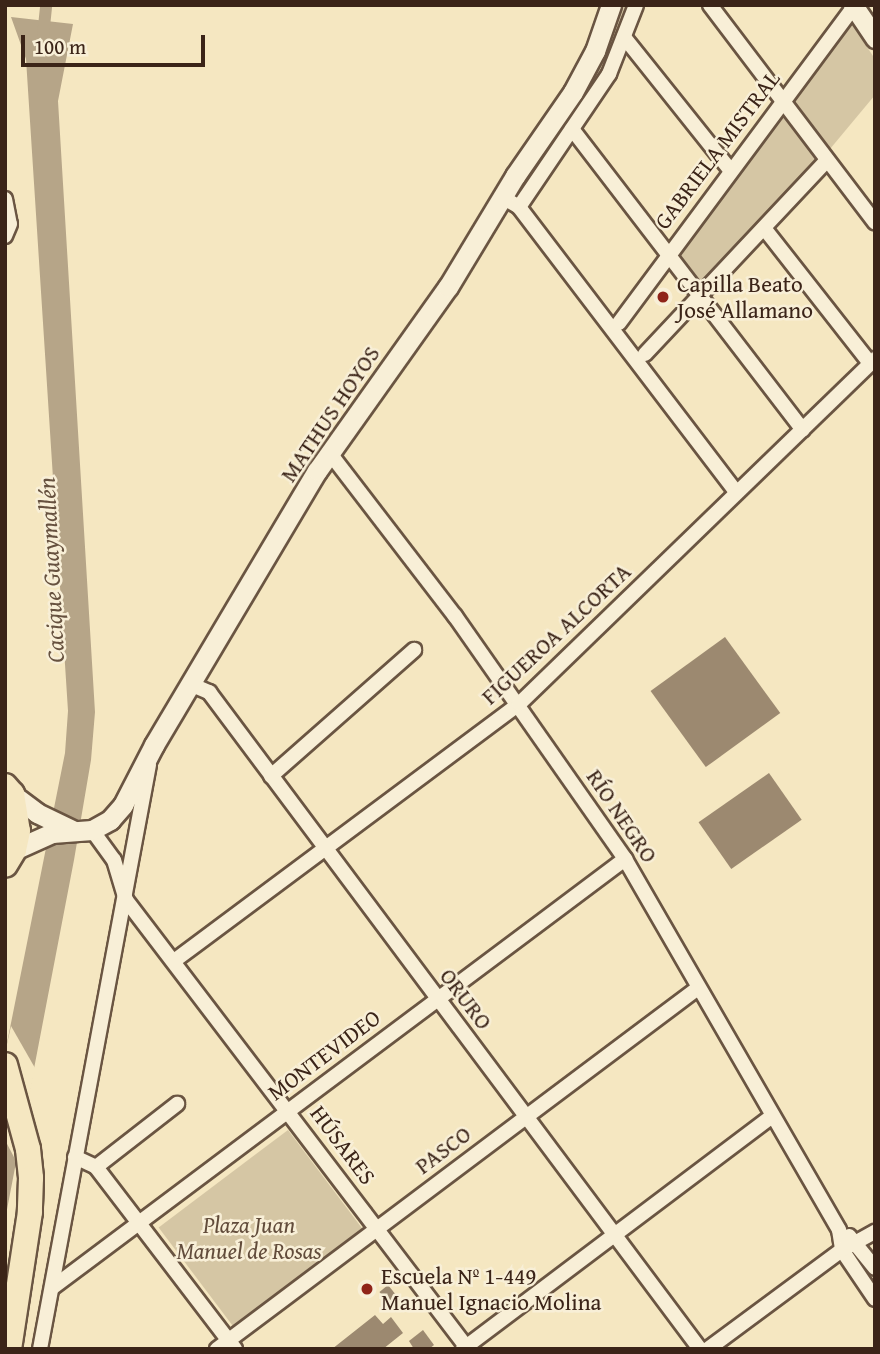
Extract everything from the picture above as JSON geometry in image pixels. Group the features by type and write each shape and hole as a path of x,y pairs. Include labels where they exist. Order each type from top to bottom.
{"highway":[{"path":"9,790 18,822 10,858"},
{"path":"5,1065 28,1149 30,1212 9,1349"}],"main road":[{"name":"MATHUS HOYOS","path":"82,830 110,820 123,805 190,684 329,452 511,202 586,70 611,5"},
{"path":"853,6 875,38"},
{"path":"9,790 49,827 82,830"},
{"path":"10,858 49,827"}],"street":[{"name":"MATHUS HOYOS","path":"511,202 572,130 609,74 636,5"},
{"path":"710,5 875,222"},
{"name":"GABRIELA MISTRAL","path":"619,323 853,6"},
{"path":"624,37 731,171"},
{"path":"572,130 803,429"},
{"path":"645,354 827,160"},
{"path":"511,202 736,492"},
{"path":"5,236 10,224 7,208"},
{"path":"764,228 873,361"},
{"name":"FIGUEROA ALCORTA","path":"174,961 519,704 873,361"},
{"name":"RÍO NEGRO","path":"329,452 519,704 625,859 839,1230 842,1250 875,1299"},
{"path":"271,776 414,650"},
{"name":"ORURO","path":"190,684 209,692 700,1349"},
{"path":"40,1349 126,900 151,751"},
{"name":"HÚSARES","path":"82,830 114,860 126,900 466,1348"},
{"name":"MONTEVIDEO","path":"52,1288 625,859"},
{"name":"PASCO","path":"227,1346 377,1228 698,988"},
{"path":"96,1167 177,1104"},
{"path":"466,1348 772,1116"},
{"path":"75,1157 96,1167 140,1223 227,1346"},
{"name":"RÍO NEGRO","path":"839,1230 856,1242 875,1268"},
{"path":"708,1349 842,1250 875,1232"}],"green space":[{"path":"615,5 632,5 604,75 523,195 510,191"},
{"path":"851,23 875,59 875,95 830,149 792,97"},
{"path":"785,105 823,157 703,284 677,251"},
{"name":"Plaza Juan Manuel de Rosas","path":"288,1130 363,1229 233,1327 159,1227"}],"shaded area":[{"path":"11,17 73,24 58,101 95,712 91,760 74,860 5,1220 5,1053 65,753 68,711 26,59"}],"pier":[{"path":"11,1026 35,1068 16,1161 5,1140 5,1053"}],"building":[{"path":"725,637 780,713 706,767 651,691"},
{"path":"769,773 802,820 731,869 699,822"},
{"path":"388,1285 404,1305 396,1312 379,1292"},
{"path":"375,1315 383,1324 391,1317 403,1333 383,1349 332,1349"},
{"path":"423,1330 434,1345 429,1349 414,1349 409,1341"}],"waterway":[{"name":"Cacique Guaymallén","path":"43,36 46,5"}],"place":[{"name":"Capilla Beato José Allamano","path":"663,297"},
{"name":"Escuela Nº 1-449 Manuel Ignacio Molina","path":"367,1289"}]}
